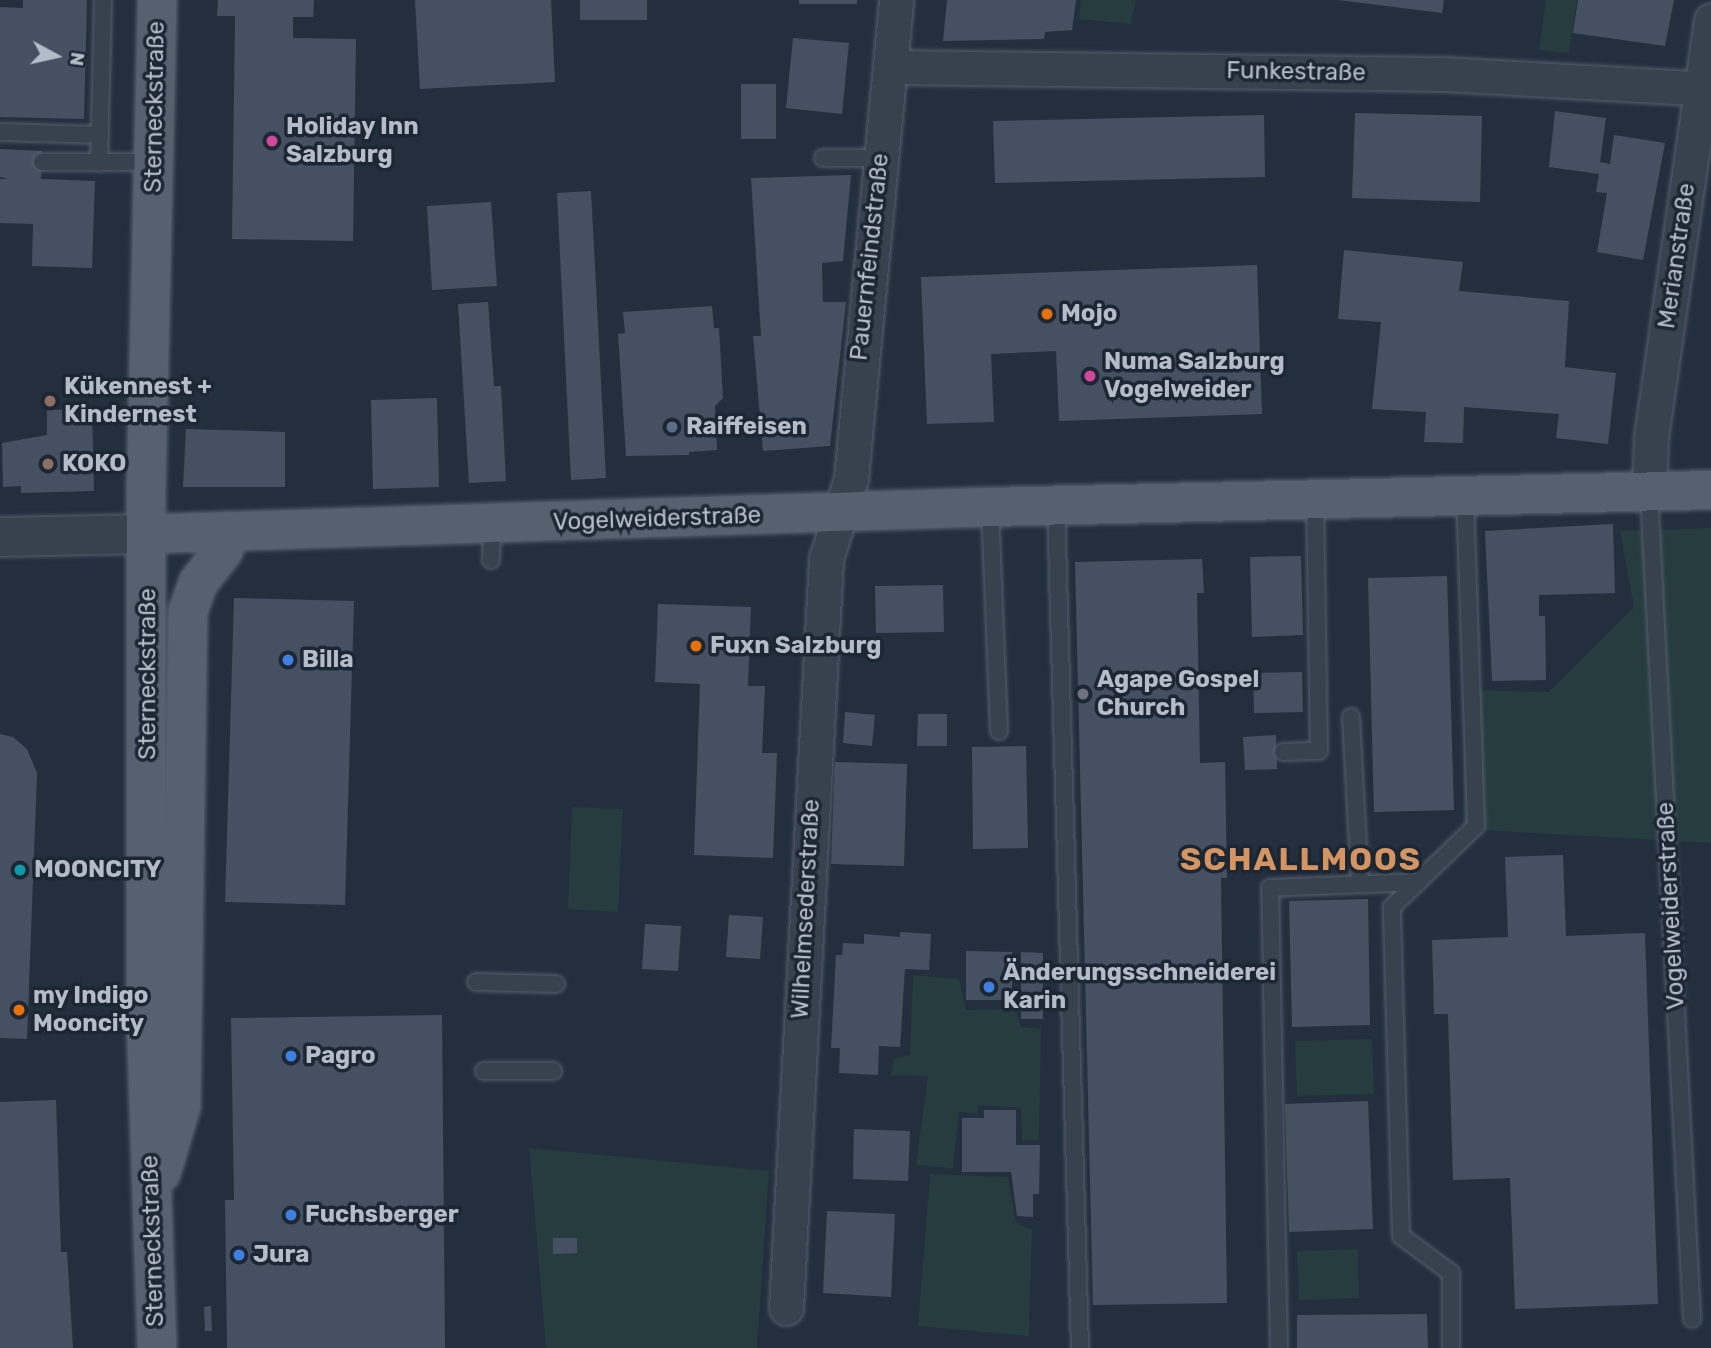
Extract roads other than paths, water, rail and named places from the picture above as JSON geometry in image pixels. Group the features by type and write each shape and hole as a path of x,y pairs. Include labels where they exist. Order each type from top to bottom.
{"main road":[{"name":"Sterneckstraße","path":"157,0 146,534 146,1013 157,1348"},
{"name":"Vogelweiderstraße","path":"146,534 230,531 491,542 842,514 990,507 1711,490"},
{"path":"151,1209 181,1107 188,611 198,583 223,551 230,531"}],"street":[{"name":"Pauernfeindstraße","path":"842,514 851,478 896,0"},
{"name":"Merianstraße","path":"1649,492 1651,437 1706,88 1711,20"},
{"name":"Funkestraße","path":"890,67 1443,74 1706,88"},
{"name":"Wilhelmsederstraße","path":"786,1308 826,559 842,514"},
{"name":"Vogelweiderstraße","path":"0,537 146,534"}],"lane":[{"path":"99,163 103,0"},
{"path":"0,132 100,135"},
{"path":"823,158 881,158"},
{"path":"42,162 154,162"},
{"name":"Vogelweiderstraße","path":"1649,492 1692,1319"},
{"path":"1451,1348 1451,1273 1401,1236 1392,907 1475,826 1465,496"},
{"path":"1283,752 1319,751 1315,499"},
{"path":"1056,505 1080,1348"},
{"path":"990,507 999,731"},
{"path":"1351,717 1360,884"},
{"path":"1279,1348 1270,888 1418,882"},
{"path":"476,982 556,984"},
{"path":"484,1071 553,1071"}],"place":[{"name":"Holiday Inn Salzburg","path":"272,141"},
{"name":"Mojo","path":"1047,314"},
{"name":"Numa Salzburg Vogelweider","path":"1090,376"},
{"name":"Kükennest + Kindernest","path":"50,401"},
{"name":"Raiffeisen","path":"672,427"},
{"name":"KOKO","path":"48,464"},
{"name":"Fuxn Salzburg","path":"696,646"},
{"name":"Billa","path":"288,660"},
{"name":"Agape Gospel Church","path":"1083,694"},
{"name":"MOONCITY","path":"20,870"},
{"name":"Änderungsschneiderei Karin","path":"989,987"},
{"name":"my Indigo Mooncity","path":"19,1010"},
{"name":"Pagro","path":"291,1056"},
{"name":"Fuchsberger","path":"291,1215"},
{"name":"Jura","path":"239,1255"}],"district":[{"name":"SCHALLMOOS","path":"1301,859"}]}
